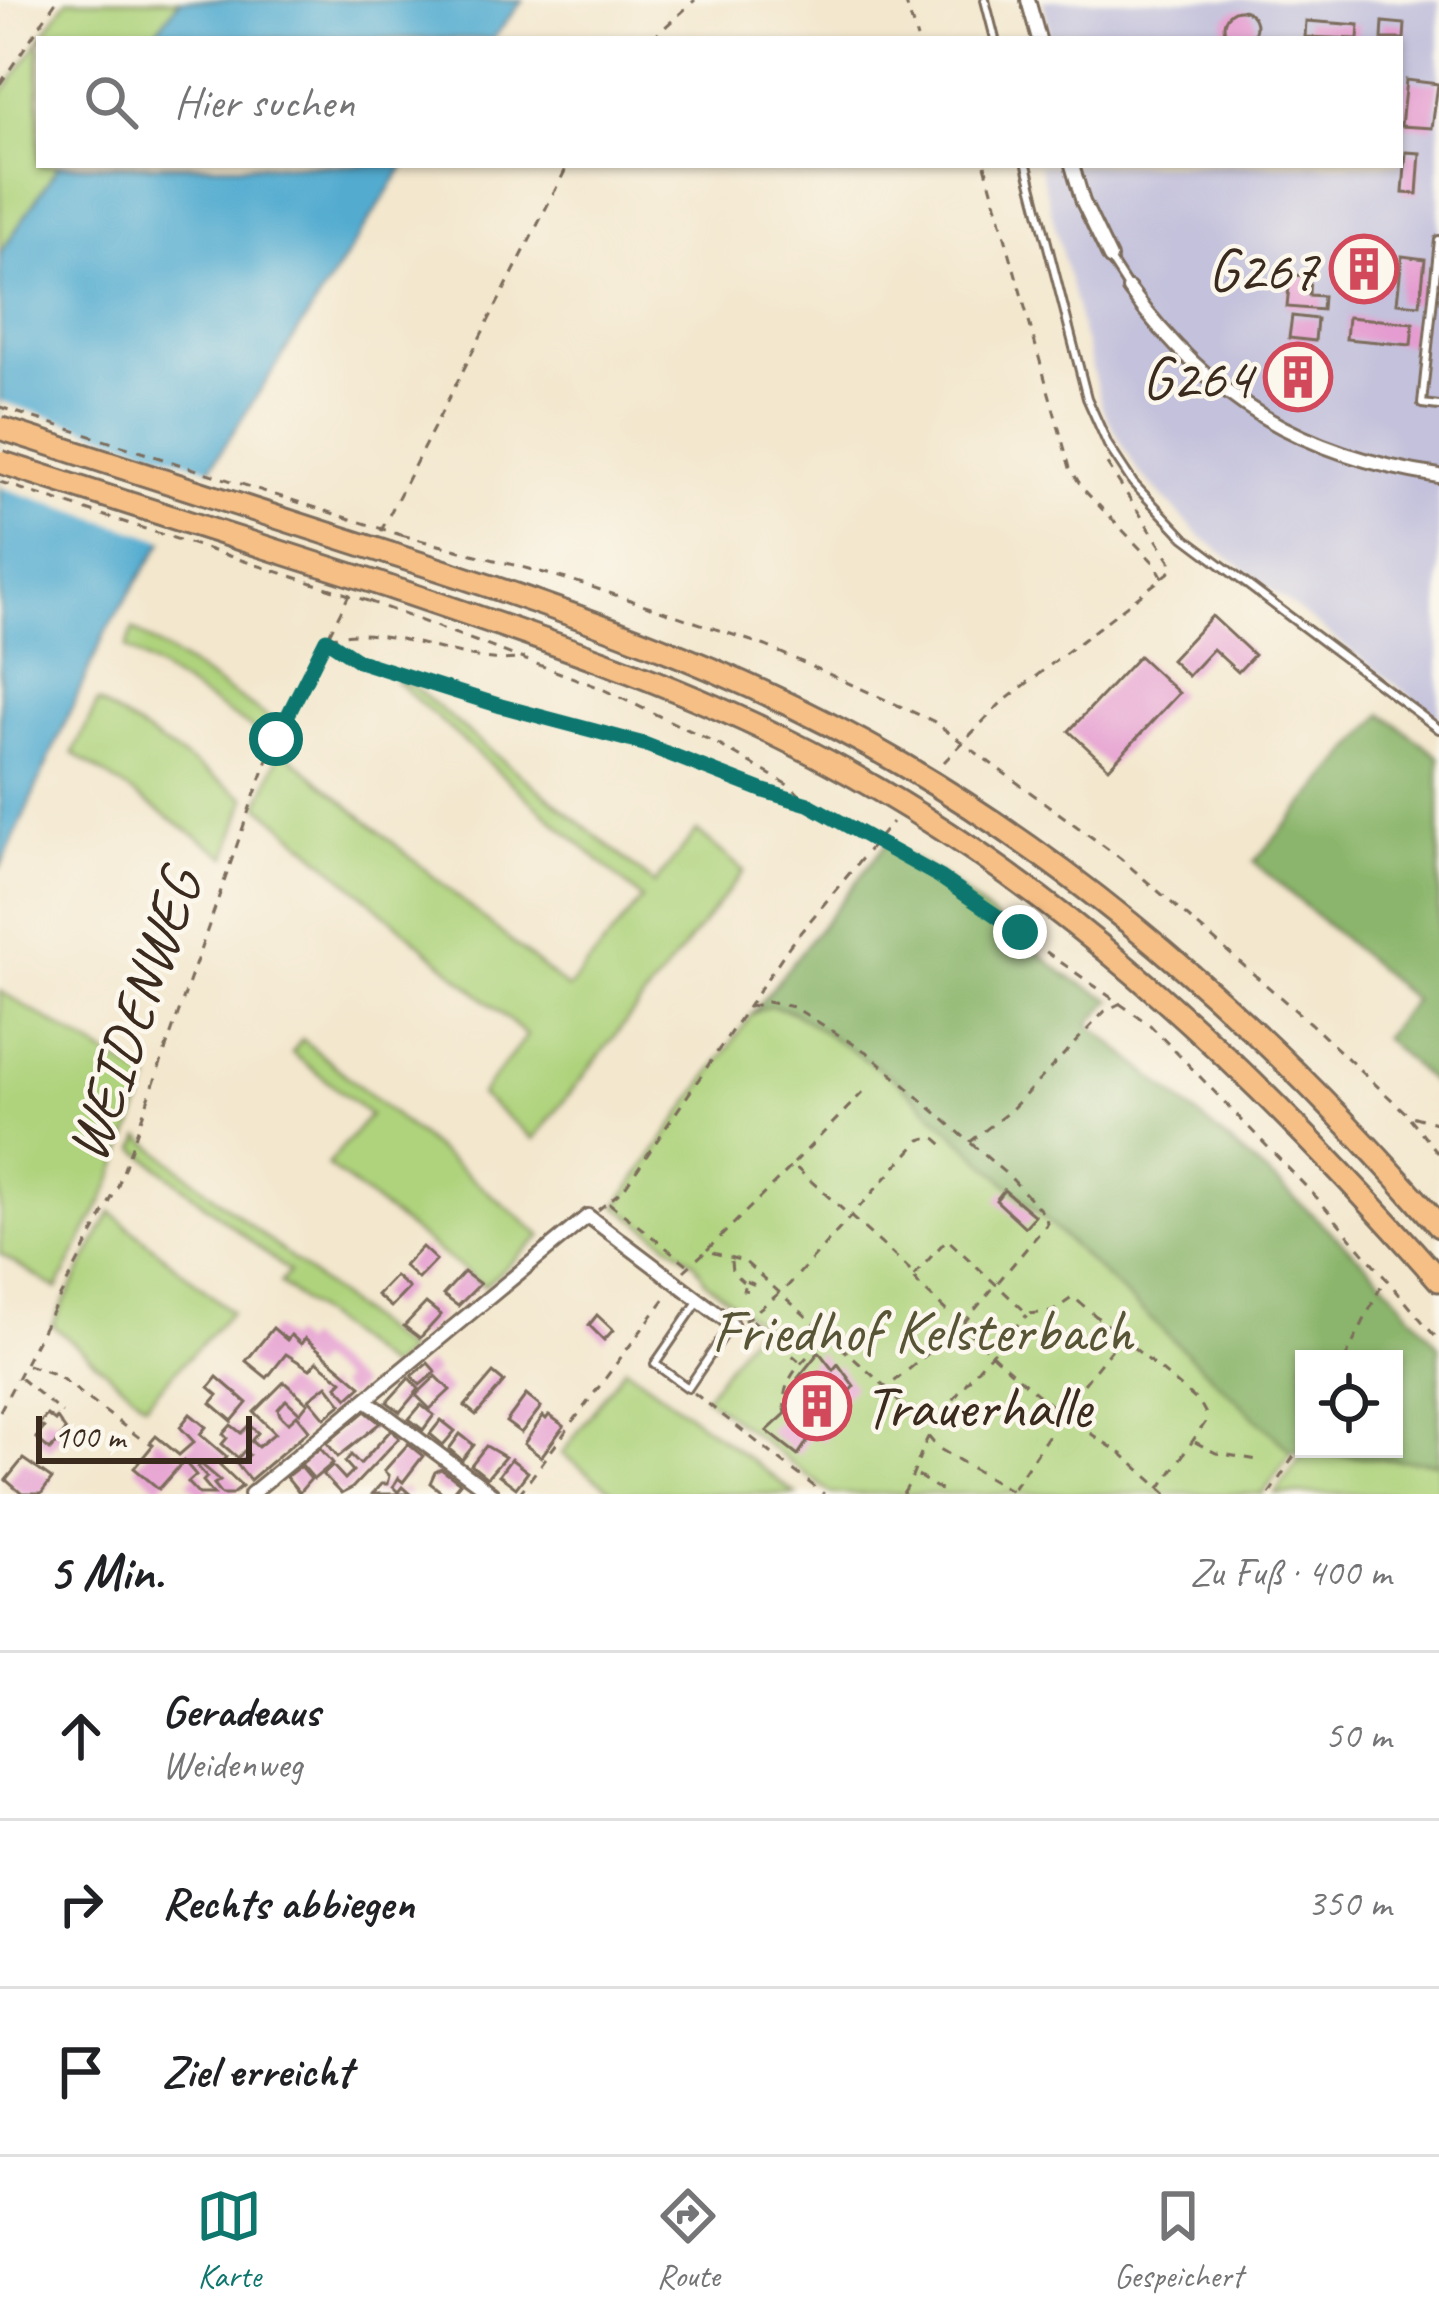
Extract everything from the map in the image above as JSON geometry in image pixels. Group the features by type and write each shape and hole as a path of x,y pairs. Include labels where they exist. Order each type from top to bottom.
{"highway":[{"path":"0,428 390,543 738,681 902,765 1093,894 1241,1020 1334,1111 1439,1226"},
{"path":"0,461 367,588 600,660 699,699 830,763 954,836 1044,899 1153,988 1306,1134 1439,1280"}],"street":[{"path":"1028,0 1038,36"},
{"path":"1073,168 1109,258"},
{"path":"1129,289 1178,351 1259,416 1357,460 1439,476"},
{"path":"251,1494 588,1216 731,1324"},
{"path":"366,1400 492,1494"},
{"path":"465,1494 475,1481"}],"lane":[{"path":"985,0 994,36"},
{"path":"1029,168 1079,374 1108,445 1148,502 1184,537 1439,729"},
{"path":"1439,240 1422,404 1439,406"},
{"path":"1109,258 1129,289"},
{"path":"699,1300 655,1364 688,1388 731,1324"}],"path":[{"path":"0,84 57,0"},
{"path":"655,36 695,0"},
{"path":"905,0 916,36"},
{"path":"390,543 567,168"},
{"path":"986,168 1070,468 1083,489 1163,578"},
{"path":"0,406 390,543 574,581 766,646 933,721 1120,858 1311,1024 1408,1115 1439,1154"},
{"path":"944,762 999,705 1171,571 1170,560 1102,460 1108,445"},
{"path":"0,482 367,588 716,742 794,788 808,804"},
{"name":"WEIDENWEG","path":"0,1411 118,1186 276,739 326,639 367,588"},
{"path":"326,639 345,634 502,662 526,658"},
{"path":"326,639 375,666 644,744 808,804 982,905 1066,969 1123,1003 1204,1080 1386,1276 1439,1341"},
{"path":"588,1216 609,1203 645,1161 808,920 893,821"},
{"path":"749,1007 766,1002 794,1007 845,1038 906,1084 1046,1216 1047,1224 962,1324 887,1388"},
{"path":"968,1143 1011,1110 1105,1011 1123,1003"},
{"path":"609,1203 688,1264 706,1252 865,1090"},
{"path":"1408,1115 1439,1124"},
{"path":"802,1363 751,1319 920,1140 933,1136 948,1149"},
{"path":"793,1165 1062,1415 1167,1494"},
{"path":"913,1277 947,1239 1028,1314"},
{"path":"706,1252 744,1261 887,1388 938,1448 1014,1492 1062,1415 1120,1339"},
{"path":"730,1259 732,1272 743,1282 752,1282 759,1274"},
{"path":"1349,1350 1386,1276"},
{"path":"743,1282 748,1292 752,1282"},
{"path":"519,1494 677,1283"},
{"path":"903,1494 916,1475 928,1436 991,1352 1028,1314 1052,1312 1072,1297 1200,1403 1205,1424 1156,1494"},
{"path":"786,1412 785,1385 828,1335"},
{"path":"25,1364 57,1375 145,1442"},
{"path":"18,1376 62,1413"},
{"path":"688,1388 824,1494"},
{"path":"1193,1441 1216,1453 1262,1462"},
{"path":"1269,1494 1295,1455"},
{"path":"916,1475 947,1494"}],"shaded area":[{"path":"1043,0 1439,0 1439,718 1199,535 1137,470 1102,407 1040,168 1403,168 1403,36 1021,36 1050,30"}],"green space":[{"path":"67,0 180,0 153,36 42,36"},
{"path":"36,45 36,168 57,168 0,254 0,97"},
{"path":"133,629 279,724 270,740 126,648"},
{"path":"394,680 414,687 654,884 697,831 744,871 534,1139 480,1095 527,1036 259,805 281,749 568,989 642,899"},
{"path":"98,702 246,798 227,857 73,753"},
{"path":"1383,714 1439,757 1439,1089 1383,1037 1414,1000 1254,862"},
{"path":"886,844 941,875 1067,976 1112,1000 1089,1024 1378,1275 1439,1346 1439,1463 1372,1458 1403,1458 1403,1350 1295,1350 1292,1452 899,1082 790,1010 770,1006 752,1014"},
{"path":"0,991 150,1081 110,1186 57,1289 0,1254"},
{"name":"Friedhof Kelsterbach","path":"770,1006 822,1027 899,1082 1292,1452 1263,1494 832,1494 705,1397 758,1323 705,1281 695,1263 617,1206 752,1014"},
{"path":"302,1039 542,1236 484,1286 327,1165 370,1115 292,1053"},
{"path":"141,1137 407,1352 388,1368 280,1283 289,1272 136,1149"},
{"path":"111,1212 231,1312 145,1404 52,1325"},
{"path":"625,1367 796,1494 616,1494 562,1454"},
{"path":"1300,1458 1439,1463 1439,1494 1275,1494"}],"water":[{"path":"180,0 523,0 495,36 153,36"},
{"path":"57,168 403,168 107,629 0,869 0,254"}],"pier":[{"path":"0,401 214,470 169,542 0,487"}],"building":[{"path":"1234,11 1246,11 1255,20 1252,36 1225,32 1225,20"},
{"path":"1306,21 1359,25 1358,36 1305,36"},
{"path":"1383,22 1405,24 1404,39 1382,36"},
{"path":"1406,80 1438,84 1432,128 1403,126"},
{"path":"1406,152 1420,153 1417,194 1403,193"},
{"name":"G267","path":"1364,239 1385,247 1393,268 1385,289 1364,297 1343,289 1335,268 1343,247"},
{"path":"1402,256 1425,259 1420,305 1397,303"},
{"path":"1290,275 1310,276 1309,295 1323,296 1322,310 1287,307"},
{"path":"1292,316 1317,319 1315,341 1289,338"},
{"path":"1348,317 1413,323 1411,345 1346,339"},
{"path":"1212,616 1254,655 1238,672 1213,649 1188,676 1171,660"},
{"path":"1139,656 1179,693 1109,768 1069,731"},
{"path":"1004,1190 1035,1216 1025,1227 996,1200"},
{"path":"422,1247 436,1260 418,1279 404,1266"},
{"path":"464,1272 480,1284 458,1306 443,1295"},
{"path":"395,1276 409,1288 391,1307 377,1295"},
{"path":"426,1303 441,1315 420,1338 404,1326"},
{"path":"597,1315 613,1330 604,1340 589,1325"},
{"path":"273,1328 287,1340 291,1335 301,1344 305,1338 361,1386 348,1398 337,1386 342,1381 317,1361 310,1369 286,1354 267,1378 246,1361"},
{"name":"Trauerhalle","path":"819,1352 833,1370 838,1364 854,1386 831,1413 826,1409 822,1415 835,1428 822,1441 816,1436 806,1443 798,1455 767,1431 809,1392 798,1378"},
{"path":"428,1363 436,1372 420,1385 412,1376"},
{"path":"493,1373 504,1382 476,1415 465,1406"},
{"path":"436,1376 450,1390 430,1409 416,1395"},
{"path":"217,1377 247,1403 232,1421 211,1403 218,1395 209,1387"},
{"path":"409,1378 419,1389 400,1412 387,1402"},
{"path":"284,1382 308,1403 300,1413 286,1400 278,1409 280,1415 288,1423 297,1415 309,1430 250,1480 237,1464 249,1455 244,1451 238,1458 222,1444 227,1438 223,1434 231,1425 241,1433 249,1425 258,1433 251,1441 258,1447 275,1433 254,1412"},
{"path":"327,1385 342,1404 325,1418 309,1399"},
{"path":"526,1395 541,1407 521,1433 506,1422"},
{"path":"421,1405 434,1415 423,1430 409,1419"},
{"path":"365,1411 380,1423 338,1457 327,1443"},
{"path":"190,1414 206,1427 200,1434 227,1457 220,1465 242,1486 232,1494 222,1494 214,1484 220,1480 201,1464 198,1467 207,1477 203,1481 214,1494 199,1494 188,1482 196,1475 184,1461 159,1489 134,1468 156,1436 179,1455 194,1442 180,1427"},
{"path":"47,1415 57,1418 66,1431 50,1450 36,1438"},
{"path":"543,1416 564,1426 541,1457 524,1444"},
{"path":"441,1420 455,1431 443,1445 430,1434"},
{"path":"391,1430 399,1438 352,1488 341,1494 323,1475 333,1466 345,1479 353,1471 345,1462 351,1455 360,1464"},
{"path":"460,1434 474,1445 462,1460 449,1449"},
{"path":"408,1444 423,1456 403,1482 398,1478 393,1487 410,1494 372,1494 387,1484 389,1476 384,1471"},
{"path":"486,1446 505,1457 487,1478 471,1465"},
{"path":"320,1448 333,1463 314,1479 301,1464"},
{"path":"23,1459 52,1479 41,1494 22,1494 6,1480"},
{"path":"511,1459 528,1472 516,1488 499,1475"},
{"path":"300,1466 311,1479 299,1493 286,1477"},
{"path":"441,1469 460,1483 451,1494 430,1483"}],"place":[{"name":"G267","path":"1364,269"},
{"name":"G264","path":"1298,377"},
{"name":"Trauerhalle","path":"817,1406"}],"route":[{"path":"276,739 326,639 359,661 644,744 808,804 940,877 1020,932"}]}
